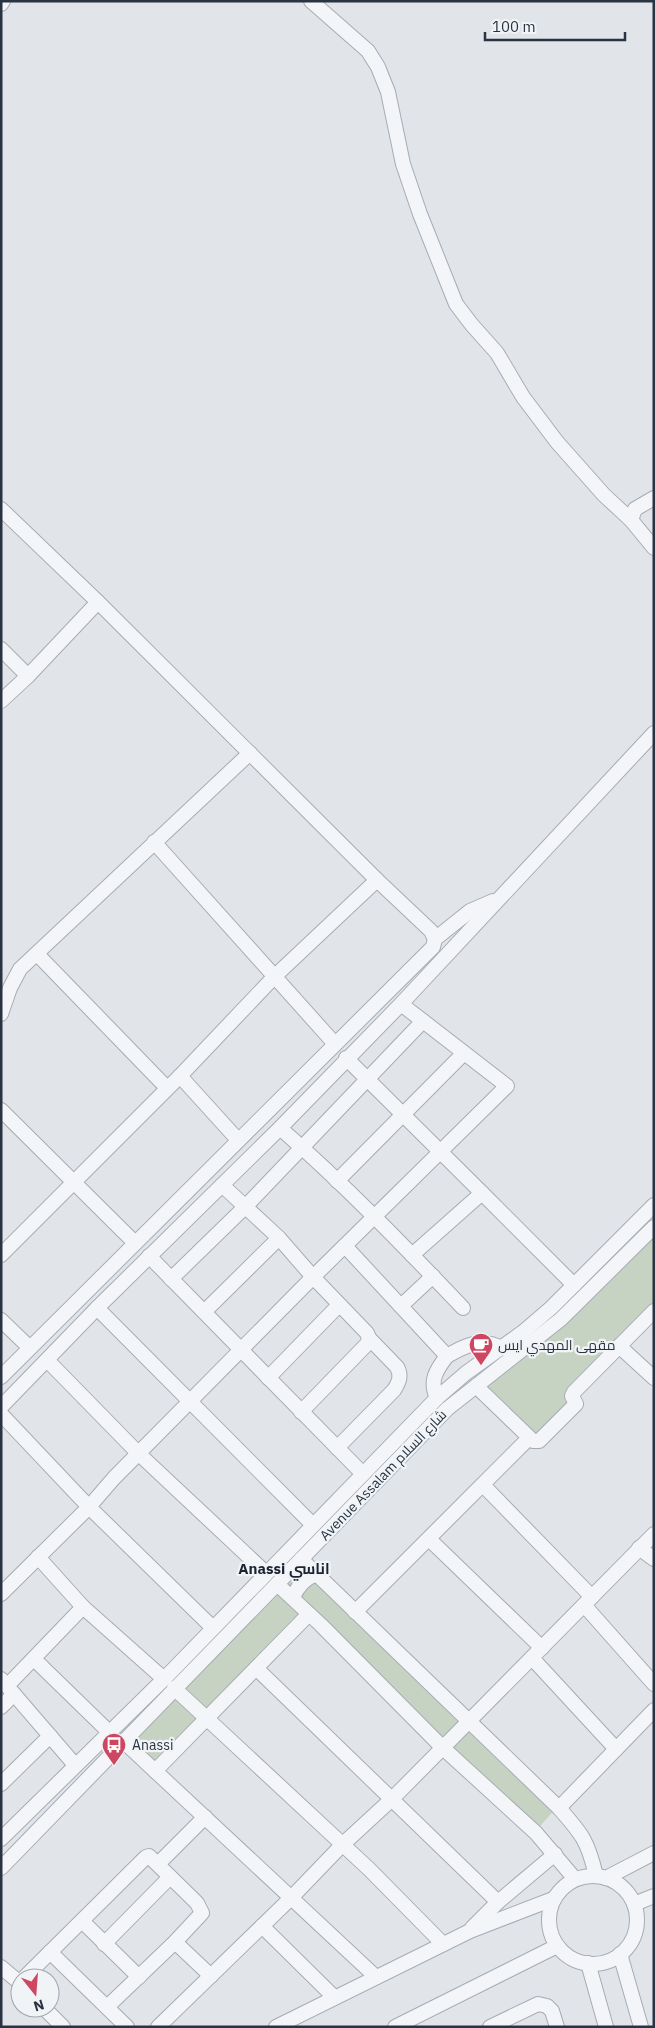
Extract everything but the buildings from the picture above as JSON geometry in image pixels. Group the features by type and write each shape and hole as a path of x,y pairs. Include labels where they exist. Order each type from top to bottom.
{"street":[{"path":"311,1 368,51 378,68 388,92 403,164 420,214 456,304 472,326 497,352 523,397 557,442 604,495 631,520 654,548"},
{"path":"631,520 635,509 654,498"},
{"path":"1,509 98,602 377,880 431,931 436,940"},
{"path":"1,701 28,676 98,602"},
{"path":"1,649 28,676"},
{"path":"1,1406 96,1308 280,1128 346,1058 401,1004 654,733"},
{"path":"1,1014 10,988 20,969 250,754"},
{"path":"154,842 335,1044"},
{"path":"1,1255 180,1076 275,976 377,880"},
{"path":"1,1377 134,1242 433,947 436,940 470,911 498,898"},
{"path":"38,954 167,1088"},
{"path":"1,1594 89,1507 138,1453 241,1351 312,1277 346,1246 373,1217 507,1086 401,1004"},
{"path":"171,1279 245,1207 423,1021"},
{"path":"337,1181 464,1052"},
{"path":"346,1058 574,1285"},
{"path":"180,1076 238,1140"},
{"path":"1,1110 134,1242"},
{"path":"280,1128 337,1181 463,1308"},
{"path":"222,1184 279,1238 312,1277 367,1333 367,1344 301,1412"},
{"path":"412,1255 482,1192"},
{"name":"Avenue Assalam شارع السلام","path":"1,1868 124,1741 213,1628 437,1398 466,1373 523,1332 551,1308 654,1205"},
{"name":"Avenue Assalam شارع السلام","path":"1,1839 109,1732 169,1683 277,1584 447,1409 560,1319 654,1227"},
{"path":"204,1312 279,1238"},
{"path":"346,1246 447,1356"},
{"path":"149,1256 363,1474"},
{"path":"401,1306 433,1276"},
{"path":"268,1378 339,1304"},
{"path":"96,1308 313,1525"},
{"path":"476,1386 534,1442 539,1441 576,1404 572,1396 574,1392 654,1310"},
{"path":"1,1320 30,1348"},
{"path":"523,1332 532,1343"},
{"path":"337,1448 394,1390 399,1382 400,1373 397,1367 368,1338"},
{"path":"437,1398 432,1384 435,1374 447,1356 471,1344 483,1342 500,1348"},
{"path":"619,1346 654,1378"},
{"path":"47,1360 138,1453 266,1573"},
{"path":"1,1414 89,1507 213,1628"},
{"path":"355,1612 530,1438"},
{"path":"483,1485 588,1601 654,1684"},
{"path":"158,2027 291,1898 342,1845 393,1798 654,1534"},
{"path":"429,1539 537,1653 616,1748"},
{"path":"639,1548 646,1555 654,1559"},
{"path":"38,1557 83,1606 169,1683 205,1719 369,1869 443,1944"},
{"path":"301,1559 559,1808 584,1837 601,1877 618,1884 628,1893 634,1904 636,1926 633,1937 620,1954 605,1962 588,1964 570,1958 557,1946 550,1931 548,1915 553,1899 563,1887 575,1879 601,1877 654,1853"},
{"path":"293,1598 295,1590 301,1583 316,1574"},
{"path":"277,1584 442,1748 536,1832 575,1879"},
{"path":"1,1707 7,1686 83,1606"},
{"path":"155,1771 309,1614"},
{"path":"34,1659 109,1732"},
{"path":"256,1668 393,1798 498,1902"},
{"path":"7,1686 75,1765"},
{"path":"559,1808 654,1711"},
{"path":"1,1784 50,1736"},
{"path":"124,1741 376,1977"},
{"path":"158,1864 205,1817"},
{"path":"470,1931 498,1902 555,1854"},
{"path":"29,1968 50,1952 146,1857 150,1856 197,1903 202,1913 175,1942 107,2007"},
{"path":"104,1944 170,1877"},
{"path":"634,1904 654,1896"},
{"path":"276,2027 470,1931 553,1899"},
{"path":"82,1921 139,1977"},
{"path":"262,1926 334,1997"},
{"path":"175,1942 211,1976"},
{"path":"396,2027 557,1946"},
{"path":"50,1952 127,2027"},
{"path":"620,1954 641,2027"},
{"path":"588,1964 606,2027"},
{"path":"496,2025 538,2004 547,2006 552,2011 557,2027"},
{"path":"54,2018 63,2027"}],"green space":[{"path":"654,1227 654,1312 571,1397 576,1402 536,1444 476,1386"},
{"path":"301,1559 556,1808 536,1831 309,1614 155,1771 123,1741"}],"place":[{"name":"مقهى المهدي ايس","path":"481,1366"},
{"name":"Anassi","path":"114,1766"}],"district":[{"name":"Anassi اناسي","path":"284,1568"}]}
